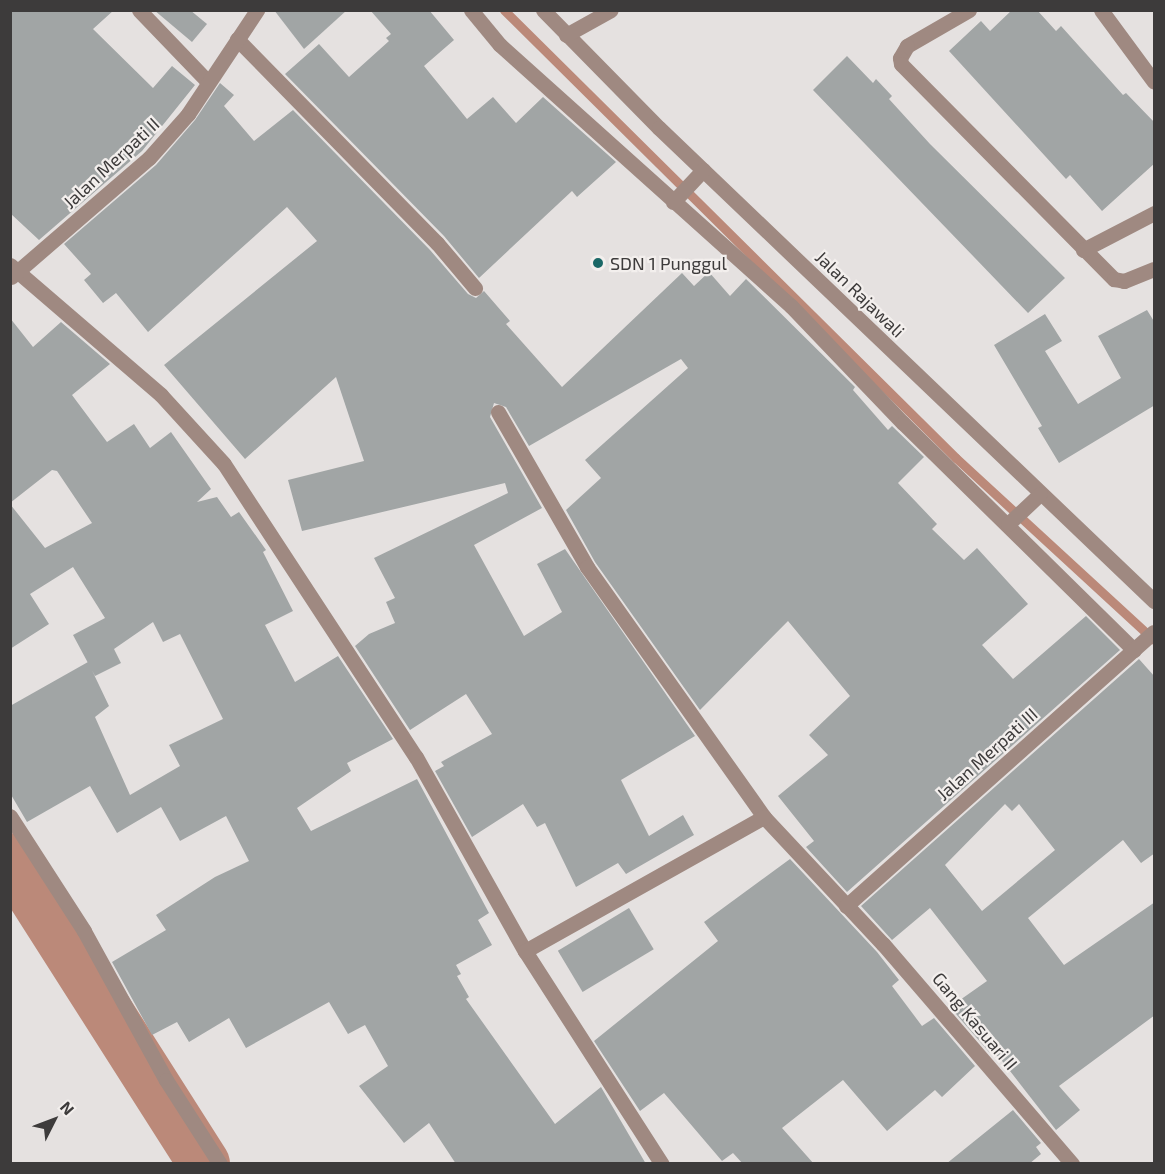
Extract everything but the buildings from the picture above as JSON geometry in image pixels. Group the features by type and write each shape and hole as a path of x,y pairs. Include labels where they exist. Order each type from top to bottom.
{"street":[{"path":"139,10 208,82"},
{"name":"Jalan Merpati II","path":"13,271 149,158 188,114 257,10"},
{"path":"471,10 500,45 676,198 791,306 903,423 1011,520 1136,648"},
{"name":"Jalan Rajawali","path":"543,10 698,174 1037,497 1155,601"},
{"path":"566,35 611,10"},
{"path":"969,10 907,46 900,58 901,64 1083,250 1120,281 1155,269"},
{"path":"1103,11 1155,82"},
{"path":"237,39 437,243 475,288"},
{"path":"676,198 698,174"},
{"path":"1083,250 1155,213"},
{"path":"13,271 161,395 224,464 416,757 525,951 662,1164"},
{"name":"Gang Kasuari II","path":"498,412 587,567 764,817 907,970 1072,1164"},
{"path":"1011,520 1037,497"},
{"name":"Jalan Merpati III","path":"846,906 1155,632"},
{"path":"10,816 84,931 166,1080 220,1164"},
{"path":"525,951 764,817"}],"waterway":[{"path":"504,10 956,458 1153,639"},
{"path":"10,859 204,1164"}],"place":[{"name":"SDN 1 Punggul","path":"598,263"}]}
